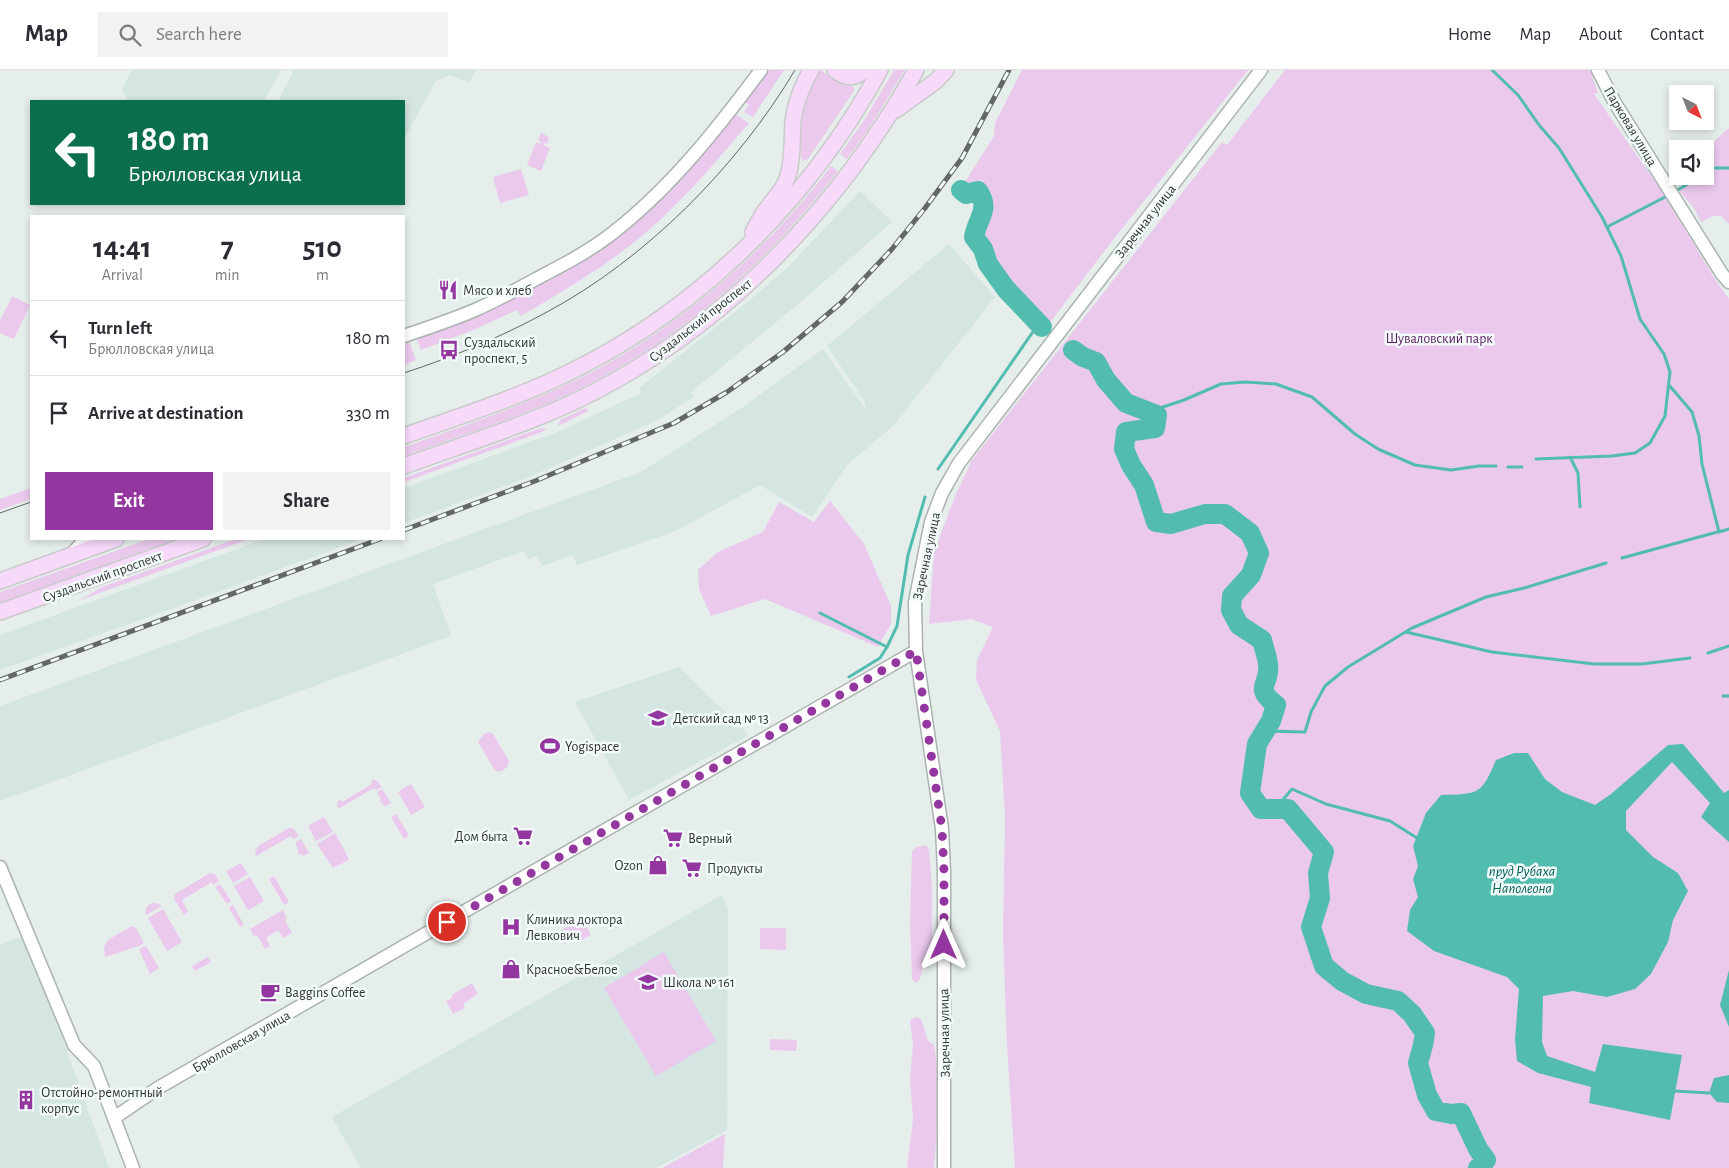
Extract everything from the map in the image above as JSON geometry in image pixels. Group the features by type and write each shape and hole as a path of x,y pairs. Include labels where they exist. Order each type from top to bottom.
{"main road":[{"path":"743,251 764,212 783,188 789,173 792,157 793,120 802,86 811,70"},
{"path":"834,70 848,78 855,77 865,70"},
{"name":"Суздальский проспект","path":"405,436 551,381 614,349 644,330 681,302 743,251 814,173 836,142 880,70"},
{"name":"Суздальский проспект","path":"405,466 549,413 628,374 661,352 740,290 771,262 836,190 892,112 916,70"},
{"path":"892,112 936,81 946,70"},
{"path":"0,580 113,540"},
{"name":"Суздальский проспект","path":"0,612 200,540"}],"street":[{"path":"405,336 473,311 557,268 610,235 645,205 678,172 737,102 761,70"},
{"name":"Заречная улица","path":"944,1168 944,871 942,829 916,651 915,602 931,522 942,494 959,463 1261,70"},
{"name":"Парковая улица","path":"1598,70 1615,103 1722,274 1729,282"},
{"path":"73,553 85,540"},
{"name":"Брюлловская улица","path":"114,1118 158,1088 916,651"},
{"path":"0,867 74,1045 94,1066 133,1168"}],"shaded area":[{"path":"132,70 281,70 265,100 128,100 122,89"},
{"path":"294,70 476,70 469,83 450,75 436,81 405,137 405,100 279,100"},
{"path":"860,191 892,222 802,301 691,392 693,397 658,420 529,477 405,523 405,488 560,431 641,393 639,388 750,300 788,267"},
{"path":"949,244 995,297 894,425 848,464 812,517 760,485 676,531 577,565 573,555 542,566 536,556 528,559 524,551 433,584 451,636 0,801 0,706 641,472 740,409 823,349 866,410 864,400 827,346"},
{"path":"262,540 359,540 0,670 0,635"},
{"name":"Детский сад № 13","path":"679,667 749,735 629,800 575,702"},
{"name":"Школа № 161","path":"722,895 728,911 727,1130 656,1168 361,1168 332,1117"},
{"path":"25,935 109,1168 0,1168 0,945"}],"green space":[{"path":"768,70 784,70 753,117 744,112 749,105 745,102"},
{"path":"821,70 840,84 854,87 854,91 808,159 802,161 799,139 802,113 809,88"},
{"path":"894,70 905,70 870,127 847,159 840,154 863,122"},
{"path":"1022,70 1248,70 1049,324 1015,292 992,264 980,229 988,205 988,193 982,180 970,183 965,182 994,136 995,123"},
{"name":"Шуваловский парк","path":"1285,70 1590,70 1598,93 1594,94 1661,190 1729,299 1729,1168 1015,1168 1007,1045 1003,935 1005,816 1000,731 976,680 977,660 993,627 971,619 929,624 934,552 956,494 972,460 1222,142 1227,145"},
{"path":"735,114 749,123 684,196 629,247 576,283 521,316 517,310 473,330 421,350 417,339 519,295 558,274 621,234 661,197"},
{"path":"1729,128 1729,224 1721,216 1713,216 1701,222 1694,208 1680,192 1682,185 1714,185 1714,141"},
{"path":"541,133 549,137 547,144 544,143 543,145 550,148 541,171 527,165 536,142 540,144 541,142 538,141"},
{"path":"831,166 838,171 810,206 747,272 677,330 640,355 601,378 560,398 405,456 405,447 540,396 584,376 654,335 687,311 750,257 806,197"},
{"path":"521,169 529,195 500,203 493,177"},
{"path":"12,296 30,305 14,339 0,333 0,321"},
{"path":"409,341 416,360 405,365 405,343"},
{"path":"586,408 588,411 558,426 560,420"},
{"path":"541,428 547,430 405,482 405,478"},
{"path":"30,488 30,499 0,510 0,499"},
{"path":"830,501 864,544 891,606 891,624 878,647 765,599 711,616 699,589 698,570 718,552 763,532 779,502 814,522"},
{"path":"146,540 173,540 0,603 0,592"},
{"path":"233,540 246,540 80,600 102,587"},
{"path":"489,732 493,734 509,761 505,768 498,772 494,769 478,742 484,734"},
{"path":"376,780 382,787 376,790 374,788 338,809 337,803 340,799 342,802 372,784 371,781"},
{"path":"411,784 425,807 411,815 398,792"},
{"path":"382,789 391,803 385,806 379,801 381,800 377,792"},
{"path":"396,814 409,835 404,839 391,817"},
{"path":"324,817 333,832 316,841 308,826"},
{"path":"289,828 293,828 299,836 293,839 291,836 256,856 255,853 258,846"},
{"path":"335,833 349,859 333,868 317,844"},
{"path":"301,839 309,853 303,856 299,855 295,843"},
{"path":"926,845 929,850 932,888 932,953 925,959 920,979 916,983 912,979 910,923 912,851 917,847"},
{"path":"241,863 248,874 233,883 226,871"},
{"path":"210,873 215,874 219,881 213,885 212,882 182,900 188,912 184,915 174,899 175,894"},
{"path":"274,876 289,902 284,905 269,879"},
{"path":"250,877 264,901 248,910 234,886"},
{"path":"220,884 231,901 227,904 215,887"},
{"path":"151,903 162,906 146,915 148,906"},
{"path":"233,905 244,925 240,927 229,908"},
{"path":"163,909 182,942 167,951 148,918"},
{"path":"283,910 287,918 285,920 292,933 283,938 278,930 266,938 270,946 265,949 257,935 254,936 250,929"},
{"path":"584,922 591,935 581,940 578,936 564,944 557,932 575,923 580,925"},
{"path":"132,926 136,928 144,943 105,957 104,947 108,940"},
{"path":"760,928 786,928 786,950 760,949"},
{"path":"146,946 159,968 150,974 139,949"},
{"path":"664,952 716,1041 656,1076 604,988"},
{"path":"208,957 211,962 195,971 192,966"},
{"path":"472,983 478,994 463,1004 465,1008 453,1014 446,1001 451,999 453,994"},
{"path":"916,1017 921,1019 928,1041 934,1045 936,1059 938,1106 934,1168 907,1168 913,1119 910,1079 913,1045 910,1021"},
{"path":"770,1039 797,1040 796,1051 770,1050"},
{"path":"725,1134 723,1168 662,1168"}],"water":[{"path":"976,187 981,190 982,197 976,193 964,197 960,192 962,189 968,191"},
{"name":"пруд Рубаха Наполеона","path":"1683,744 1724,793 1729,790 1729,842 1701,817 1710,803 1672,762 1626,811 1626,830 1653,857 1678,873 1688,891 1673,920 1668,942 1651,974 1635,989 1607,997 1573,991 1543,996 1542,1042 1547,1056 1595,1072 1603,1044 1682,1055 1670,1120 1589,1103 1591,1087 1538,1073 1517,1061 1515,1039 1519,989 1507,977 1434,951 1407,931 1410,910 1418,897 1413,879 1418,866 1413,846 1426,813 1441,795 1471,793 1482,786 1496,760 1514,753 1528,753 1545,779 1562,792 1595,805 1611,794 1668,745"},
{"path":"1729,970 1729,1027 1720,1005"},
{"path":"1729,1075 1729,1103 1717,1102 1709,1093 1714,1078"}],"waterway":[{"path":"1492,70 1518,95 1539,125 1559,148 1602,217 1621,256 1640,319 1664,354 1670,372 1665,416 1650,443 1635,453 1612,456 1536,459"},
{"path":"1714,168 1729,168"},
{"path":"1674,192 1686,185"},
{"path":"961,190 966,194 978,191 982,198 982,214 974,237 983,249 988,264 1006,289 1042,327"},
{"path":"1607,227 1669,195"},
{"path":"938,469 1039,323"},
{"path":"1073,350 1083,357 1096,362 1106,380 1126,403 1157,415 1155,428 1126,432 1124,449 1131,465 1144,485 1156,522 1171,524 1205,514 1225,514 1250,533 1259,553 1251,575 1232,596 1231,610 1239,625 1262,640 1268,664 1264,686 1265,694 1276,705 1271,721 1257,744 1250,793 1261,809 1288,809 1324,852 1318,873 1320,898 1311,927 1324,966 1342,981 1366,994 1398,1001 1412,1014 1425,1033 1418,1063 1427,1095 1436,1111 1451,1114 1461,1113 1478,1149 1486,1160 1478,1168"},
{"path":"1148,412 1184,400 1221,384 1245,382 1276,384 1312,397 1355,434 1378,449 1415,465 1451,470 1479,466 1496,466"},
{"path":"1669,385 1692,412 1699,436 1702,464 1719,532 1729,529"},
{"path":"1570,457 1578,473 1580,507"},
{"path":"1508,467 1522,467"},
{"path":"887,647 897,626 908,555 925,497"},
{"path":"1622,558 1721,531"},
{"path":"1265,731 1305,732 1311,712 1325,686 1348,667 1412,628 1486,597 1524,588 1606,563"},
{"path":"820,613 887,647 880,658 849,677"},
{"path":"1406,632 1492,652 1594,664 1642,664 1690,658"},
{"path":"1708,653 1729,646"},
{"path":"1723,696 1729,696"},
{"path":"1275,809 1292,789 1326,804 1390,821 1417,838"},
{"path":"1675,1091 1709,1093"}],"tram line":[{"path":"405,373 477,346 530,321 584,290 620,265 687,207 718,175 772,106 795,70"},
{"path":"0,513 30,502"}],"railway":[{"path":"405,530 535,481 674,423 727,392 783,352 842,302 892,249 925,208 962,158 1009,70"},
{"path":"0,680 377,540"}],"place":[{"name":"Мясо и хлеб","path":"448,290"},
{"name":"Суздальский проспект, 5","path":"449,350"},
{"name":"Детский сад № 13","path":"658,718"},
{"name":"Yogispace","path":"550,746"},
{"name":"Дом быта","path":"523,836"},
{"name":"Верный","path":"673,838"},
{"name":"Ozon","path":"658,865"},
{"name":"Продукты","path":"692,868"},
{"name":"Клиника доктора Левкович","path":"511,927"},
{"name":"Красное&Белое","path":"511,969"},
{"name":"Школа № 161","path":"648,982"},
{"name":"Baggins Coffee","path":"270,992"},
{"name":"Отстойно-ремонтный корпус","path":"26,1100"}],"route":[{"path":"447,922 916,651 942,829 944,945"}]}
